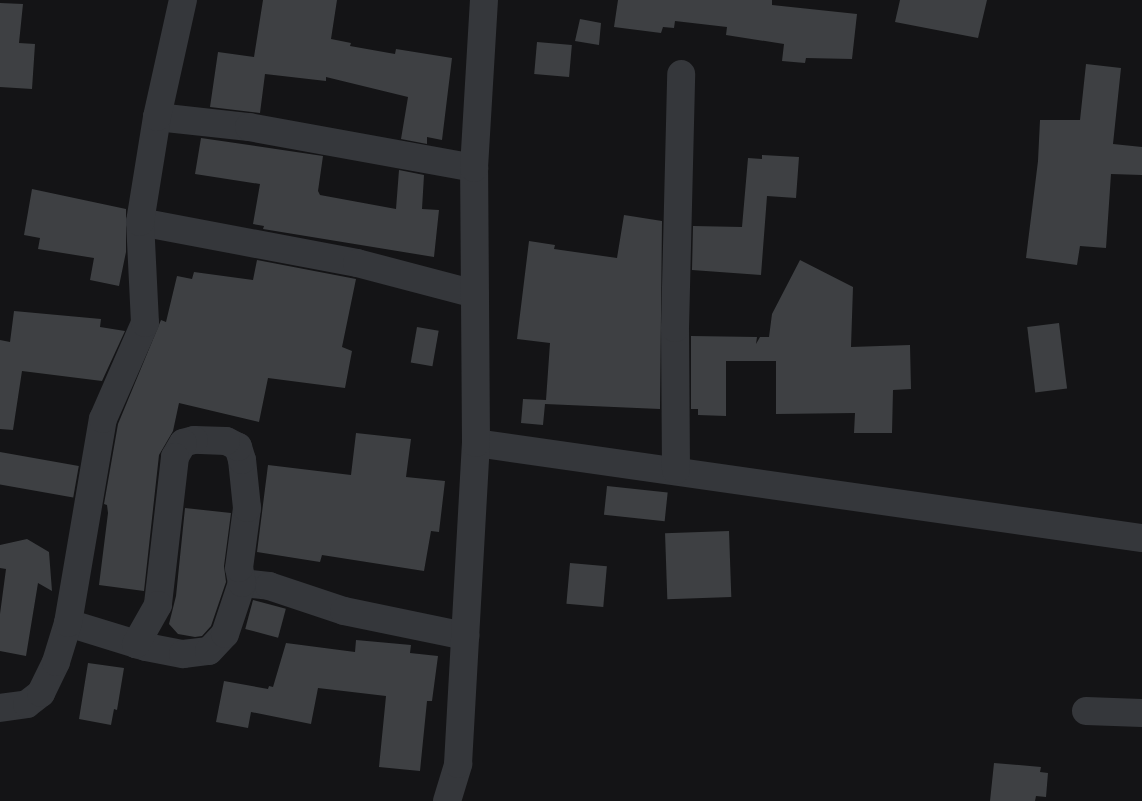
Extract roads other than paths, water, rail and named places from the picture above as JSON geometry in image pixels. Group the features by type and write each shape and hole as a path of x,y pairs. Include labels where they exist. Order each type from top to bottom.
{"street":[{"path":"0,708 27,704 41,693 56,662 68,622 103,418 145,323 140,222 157,118 183,0"},
{"path":"447,801 458,764 476,443 474,168 484,0"},
{"path":"676,470 675,328 681,74"},
{"path":"157,118 249,127 474,168"},
{"path":"140,222 358,263 475,294"},
{"path":"68,622 136,644 183,654 209,651 229,625 242,583 239,568 247,508 238,447 226,441 194,440 183,443 175,457 158,605 136,644"},
{"path":"476,443 676,470 1142,538"},
{"path":"242,583 268,586 344,610 465,636"},
{"path":"1086,710 1142,713"}]}
